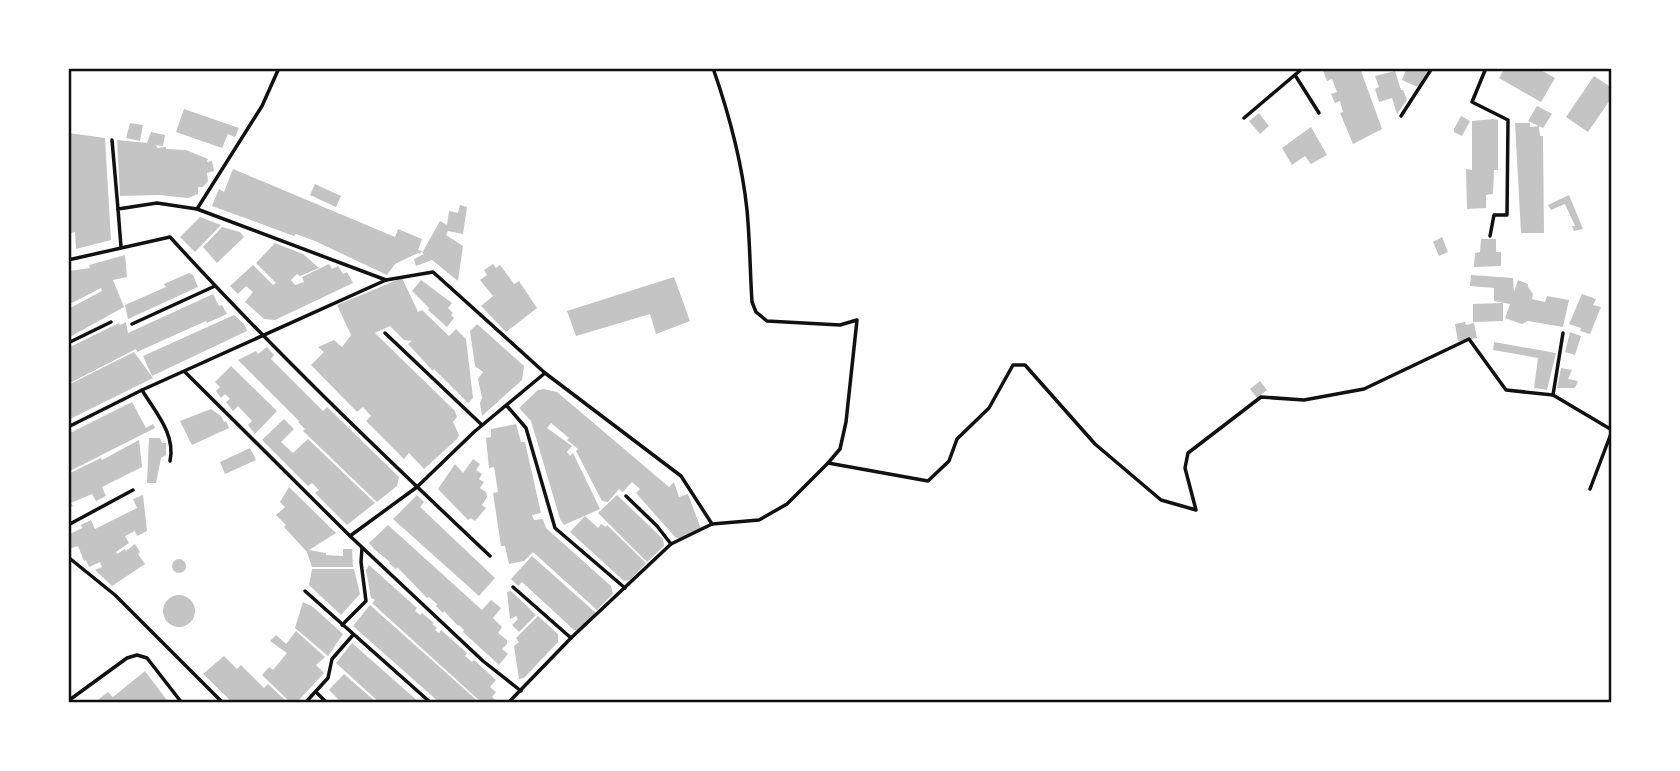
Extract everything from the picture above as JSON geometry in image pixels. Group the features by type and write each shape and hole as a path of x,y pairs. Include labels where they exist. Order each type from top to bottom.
{"lane":[{"path":"197,209 262,106 279,68"},
{"path":"509,703 571,638 671,544 712,524 759,520 787,503 840,449 846,422 857,320 840,325 792,323 767,321 756,312 752,302 747,209 727,108 713,68"},
{"path":"1244,118 1303,68"},
{"path":"1401,117 1432,68"},
{"path":"1486,68 1472,102 1508,120 1507,215 1493,215 1490,236"},
{"path":"1295,75 1319,113"},
{"path":"112,140 121,247"},
{"path":"118,209 157,203 197,209 387,280"},
{"path":"68,260 170,237 215,286 416,487 490,556"},
{"path":"68,427 142,390 387,280 433,272 545,373 681,476 712,524"},
{"path":"132,324 215,286"},
{"path":"68,342 111,321"},
{"path":"384,333 482,426"},
{"path":"1553,396 1563,333"},
{"path":"828,463 928,481 949,461 957,439 989,408 1013,365 1025,365 1095,444 1161,500 1196,510 1185,468 1188,453 1261,397 1304,400 1364,389 1469,339 1506,390 1553,396 1612,430 1590,489"},
{"path":"185,372 362,548 483,661 521,691"},
{"path":"350,536 416,487 545,373"},
{"path":"142,390 168,433 172,450 170,461"},
{"path":"507,405 526,428 555,528 625,589"},
{"path":"68,526 133,490"},
{"path":"626,496 671,544"},
{"path":"342,625 366,601 362,548"},
{"path":"68,558 115,595 223,703"},
{"path":"513,587 571,638"},
{"path":"305,591 431,703"},
{"path":"305,703 328,678 332,659 353,634"},
{"path":"68,701 127,658 137,655 148,658 183,703"},
{"path":"315,692 327,703"}],"building":[{"path":"1322,68 1360,68 1382,129 1353,144 1340,113 1343,112 1340,101 1335,103 1331,94 1337,92 1332,79 1327,81"},
{"path":"1407,68 1429,68 1418,87 1402,80"},
{"path":"1505,68 1537,68 1555,78 1541,102 1499,78"},
{"path":"1395,71 1407,100 1397,114 1392,98 1379,102 1375,89 1379,87 1375,76"},
{"path":"1594,76 1612,88 1612,97 1588,132 1566,117"},
{"path":"1537,106 1552,114 1543,128 1528,121"},
{"path":"184,109 239,128 235,137 228,134 222,148 176,132"},
{"path":"1259,113 1269,126 1260,134 1249,121"},
{"path":"1461,116 1470,121 1462,136 1454,132"},
{"path":"1498,120 1498,170 1494,170 1493,194 1486,195 1486,208 1467,209 1466,169 1472,170 1472,121"},
{"path":"130,123 143,125 140,141 126,138"},
{"path":"1515,123 1530,123 1530,127 1539,126 1540,136 1543,136 1544,233 1521,233"},
{"path":"1311,127 1327,155 1311,164 1305,156 1292,165 1282,148"},
{"path":"151,132 165,135 163,146 156,145 157,148 186,150 208,159 207,162 212,161 214,171 207,173 208,181 203,187 198,187 198,194 188,198 160,195 120,196 117,140 147,143"},
{"path":"69,133 105,138 111,240 76,249 75,232 71,233 71,250 68,250"},
{"path":"233,169 395,237 398,229 422,239 418,250 422,251 395,264 387,275 315,241 212,206 219,189 224,192"},
{"path":"315,184 341,196 336,207 310,195"},
{"path":"1569,195 1583,229 1574,231 1572,226 1575,226 1565,204 1551,210 1548,205"},
{"path":"460,205 467,207 463,234 448,231 446,235 463,246 458,281 432,260 416,266 414,259 424,254 422,253 440,221 447,225 449,211 458,213"},
{"path":"200,217 221,225 195,252 180,237"},
{"path":"222,227 240,232 244,237 217,263 203,247"},
{"path":"1442,237 1448,252 1439,256 1433,242"},
{"path":"1481,239 1496,239 1496,252 1501,252 1501,266 1474,267 1475,253 1480,252"},
{"path":"275,243 303,254 319,268 300,276 297,274 291,280 295,285 304,282 302,277 329,264 332,269 338,266 343,274 347,272 353,283 275,320 264,319 245,302 253,292 246,286 238,294 230,286 253,265 273,285 276,283 256,263"},
{"path":"125,255 127,277 113,280 124,307 68,338 68,309 102,291 101,288 68,305 69,271 90,268 89,265"},
{"path":"493,264 496,268 500,265 514,284 519,281 537,308 506,332 481,306 493,296 480,280 487,275 484,270"},
{"path":"189,273 193,275 198,287 128,319 125,305 166,287 164,284"},
{"path":"1471,275 1513,278 1514,292 1518,280 1528,284 1533,294 1532,299 1545,302 1547,296 1569,300 1563,327 1528,321 1522,324 1505,318 1510,304 1494,301 1494,288 1470,286"},
{"path":"674,277 690,321 656,334 650,314 576,336 567,311"},
{"path":"402,278 418,312 422,310 449,336 456,329 466,339 473,398 468,403 408,344 412,341 404,340 390,326 375,333 455,411 457,417 453,422 459,435 457,439 424,469 409,453 404,459 366,421 371,416 363,407 357,412 311,365 324,352 318,347 334,340 342,347 351,335 337,305"},
{"path":"421,280 452,303 448,308 454,318 447,327 412,291"},
{"path":"213,294 227,314 137,352 136,349 68,384 68,348 119,323 120,325 126,322 128,333"},
{"path":"1582,294 1596,299 1593,305 1601,307 1590,334 1569,324"},
{"path":"1503,303 1503,321 1473,322 1473,304"},
{"path":"234,315 247,331 152,376 143,356"},
{"path":"1465,322 1466,325 1474,323 1477,338 1458,341 1455,324"},
{"path":"477,324 524,366 522,380 482,416 478,379 483,372 475,366 470,331"},
{"path":"1570,332 1581,336 1575,355 1565,352"},
{"path":"1494,342 1556,353 1547,390 1534,388 1538,358 1493,350"},
{"path":"267,347 274,355 271,359 323,411 327,407 399,477 397,486 377,502 303,431 305,429 299,421 238,360 256,351 258,354"},
{"path":"134,352 153,378 70,419 68,385"},
{"path":"231,366 277,411 255,434 248,425 252,421 238,406 233,411 226,402 230,399 225,394 221,398 216,391 220,387 215,382"},
{"path":"1561,368 1572,370 1568,379 1578,381 1575,388 1557,388"},
{"path":"1260,381 1267,390 1257,398 1250,389"},
{"path":"538,390 557,392 669,487 674,482 679,497 688,494 701,529 690,533 691,536 680,539 675,537 636,493 640,489 632,482 623,492 619,489 608,502 602,501 576,451 578,449 551,423 547,428 572,446 567,452 570,456 573,453 600,509 564,525 531,421 519,408"},
{"path":"132,402 146,428 153,424 155,428 68,472 68,434"},
{"path":"211,409 226,421 229,428 192,445 180,421"},
{"path":"284,419 294,429 281,442 293,453 308,439 375,503 347,525 315,493 319,490 312,483 308,486 262,440"},
{"path":"516,424 521,442 525,442 541,513 532,515 534,520 543,519 546,528 611,586 613,594 597,610 533,552 524,561 509,564 505,546 501,546 493,493 498,492 494,467 489,468 486,438 491,437 491,429"},
{"path":"149,438 160,438 162,443 166,443 166,455 161,458 156,483 147,483"},
{"path":"139,440 142,467 102,487 106,496 96,501 92,494 71,503 73,506 68,508 68,474"},
{"path":"250,448 256,460 225,474 220,462"},
{"path":"473,459 480,464 476,470 482,474 479,479 484,482 480,488 486,492 487,497 482,505 486,508 475,521 471,518 468,520 438,489 455,464 463,473"},
{"path":"289,487 336,533 309,550 343,556 343,549 352,549 353,567 312,567 307,552 276,515 285,507 280,502"},
{"path":"143,495 147,531 137,536 135,531 125,536 129,543 116,552 126,551 135,544 145,564 112,586 95,570 102,567 100,562 89,567 78,546 69,549 68,535 91,520 95,529 137,508 133,499"},
{"path":"417,495 424,502 420,507 495,578 479,596 393,519"},
{"path":"617,495 663,539 664,546 647,562 598,513"},
{"path":"585,516 598,528 601,524 606,527 607,525 646,563 630,580 624,581 570,532"},
{"path":"388,525 482,610 491,600 501,608 493,618 502,627 498,633 507,640 502,649 508,654 499,665 369,543"},
{"path":"532,556 596,613 579,630 574,630 522,582 518,586 511,579"},
{"path":"176,559 182,559 186,566 182,573 176,573 172,569 172,563"},
{"path":"369,565 417,608 415,611 434,623 432,624 437,628 435,630 439,633 441,630 467,653 465,656 472,662 474,660 496,680 490,687 496,692 492,697 499,703 482,703 372,603 375,600 371,598 366,570"},
{"path":"312,569 354,569 360,594 341,615 309,585"},
{"path":"511,591 536,615 519,632 512,625 518,619 516,616 510,619 507,592"},
{"path":"179,595 190,600 195,611 190,622 179,627 168,622 163,611 168,600"},
{"path":"303,602 313,607 343,634 328,656 295,628"},
{"path":"370,605 480,703 440,703 353,626"},
{"path":"538,616 558,634 558,642 524,678 519,679 514,646 519,642 516,638"},
{"path":"296,631 325,657 316,665 324,673 296,703 291,703 262,675 269,667 273,670 287,653 270,641 276,635 286,644"},
{"path":"352,643 420,703 380,703 336,663"},
{"path":"224,656 237,669 241,665 264,688 268,684 288,703 233,703 203,674"},
{"path":"145,671 169,703 94,703 108,692 113,697"},
{"path":"344,674 377,703 342,703 329,690"}]}
